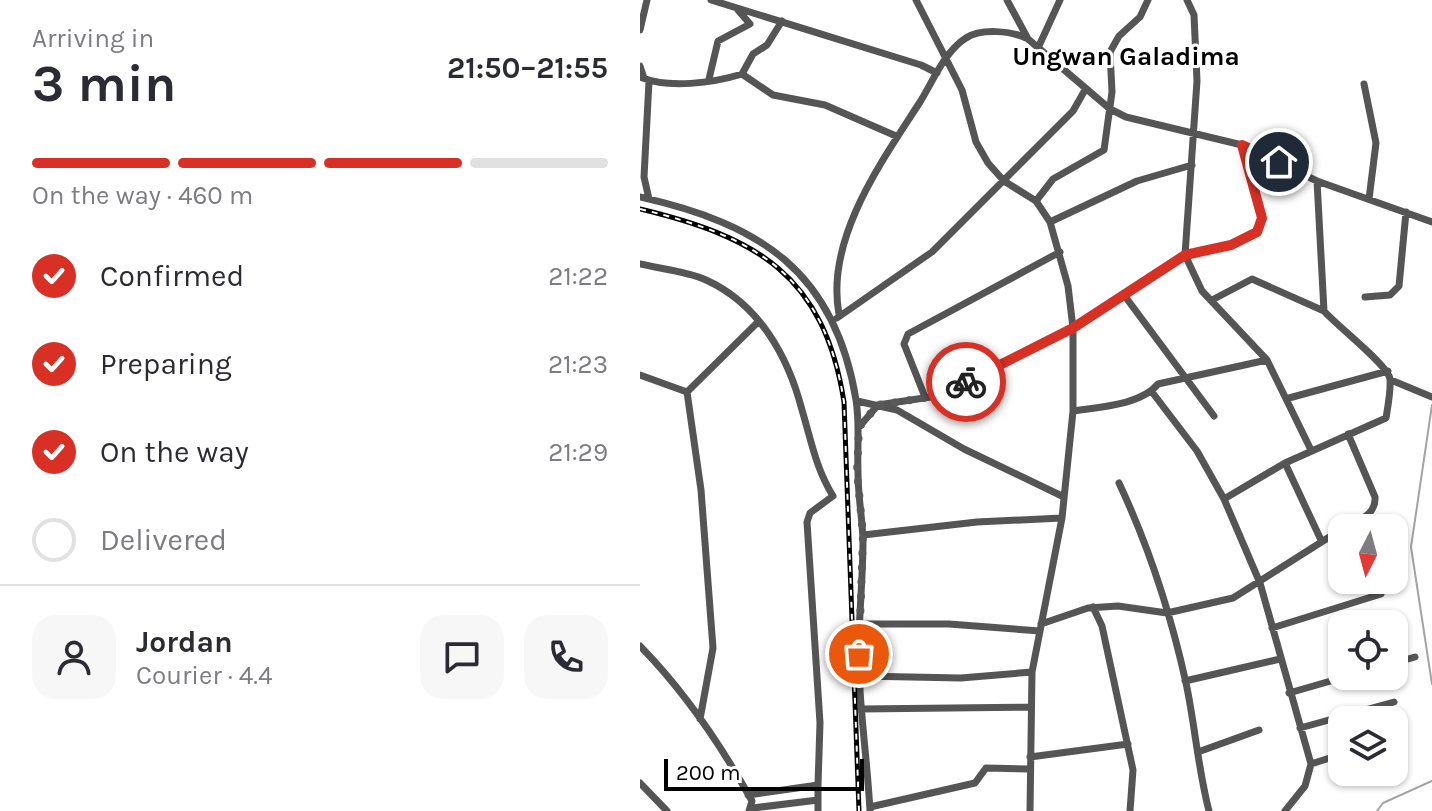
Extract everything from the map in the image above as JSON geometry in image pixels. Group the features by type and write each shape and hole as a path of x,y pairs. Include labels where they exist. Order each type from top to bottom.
{"street":[{"path":"640,30 647,0"},
{"path":"711,0 921,65 937,73"},
{"path":"916,0 962,90 976,142 988,163 1004,181 1036,201 1050,222 1060,252 1073,328 1073,411 1062,518 1032,672 1030,811"},
{"path":"1007,0 1028,39"},
{"path":"1038,48 1060,0"},
{"path":"1036,201 1053,179 1104,150 1110,109 1113,45 1136,21 1148,0"},
{"path":"1187,0 1194,15 1196,42 1196,133 1185,255 1192,275 1267,360 1289,398 1311,450"},
{"path":"709,79 718,41 750,24 736,8"},
{"path":"742,74 753,54 767,45 782,21"},
{"path":"834,323 839,314 839,264 866,193 896,136 946,59 967,37 981,33 1019,35 1028,39 1085,90 1126,117 1242,145 1317,181 1432,222"},
{"path":"640,66 644,79 644,177 649,199"},
{"path":"644,79 709,79 742,74 773,95 825,105 896,136"},
{"path":"1364,84 1376,143 1369,199"},
{"path":"839,314 858,305 932,252 1073,111 1085,90"},
{"path":"859,427 878,405 947,392 1073,328 1185,255 1231,245 1257,232 1262,225 1242,145"},
{"path":"1050,222 1137,181 1192,165"},
{"path":"1317,181 1324,311"},
{"path":"640,197 705,215 753,235 786,258 834,323 846,353 857,401 859,427 857,471 863,535 860,676 870,809 975,783 986,768 1030,769"},
{"path":"1365,297 1390,295 1399,286 1406,212"},
{"path":"925,397 904,344 908,334 1060,252"},
{"path":"640,264 706,280 747,307 775,340 788,367 810,445 833,496 810,513 807,522 820,723 818,811"},
{"path":"1212,300 1252,279 1324,311 1388,371 1391,380 1386,418 1311,450 1224,499"},
{"path":"1124,295 1214,416"},
{"path":"687,392 759,321"},
{"path":"1073,411 1111,406 1152,392 1158,384 1187,376 1267,360"},
{"path":"1289,398 1388,371"},
{"path":"640,375 687,392"},
{"path":"1391,380 1432,397"},
{"path":"687,392 701,490 713,648 700,719"},
{"path":"1152,392 1197,451 1224,499 1260,583 1311,764 1305,786 1285,811"},
{"path":"857,401 897,410 964,449 1064,497"},
{"path":"1348,434 1375,497 1376,506 1370,514"},
{"path":"1285,463 1321,540"},
{"path":"1119,483 1135,516 1167,613 1185,681 1209,811"},
{"path":"863,535 977,522 1062,518"},
{"path":"861,624 1040,628 1093,607 1118,606 1167,613 1233,598 1328,536"},
{"path":"1272,628 1381,594"},
{"path":"1093,607 1102,626 1128,744 1134,792 1130,811"},
{"path":"640,646 679,688 748,795 751,809 818,800"},
{"path":"1408,659 1415,657"},
{"path":"1185,681 1280,659"},
{"path":"860,676 961,678 1032,672"},
{"path":"1289,693 1328,682"},
{"path":"1300,728 1394,702"},
{"path":"861,709 1030,707"},
{"path":"1198,752 1259,730"},
{"path":"1030,757 1128,744"},
{"path":"1311,764 1328,759"},
{"path":"640,783 667,811"},
{"path":"748,795 818,785"}],"waterway":[{"path":"1432,405 1411,547 1432,684"},
{"path":"1377,811 1383,803 1432,781"}],"railway":[{"path":"640,209 718,233 751,249 778,268 802,293 820,322 834,358 844,402 859,811"}],"way so far":[{"path":"859,654 863,535 857,471 859,427 878,405 937,396 966,382"}],"district":[{"name":"Ungwan Galadima","path":"1126,56"}],"route":[{"path":"966,382 1073,328 1185,255 1231,245 1257,232 1262,218 1242,145 1279,162"}]}
